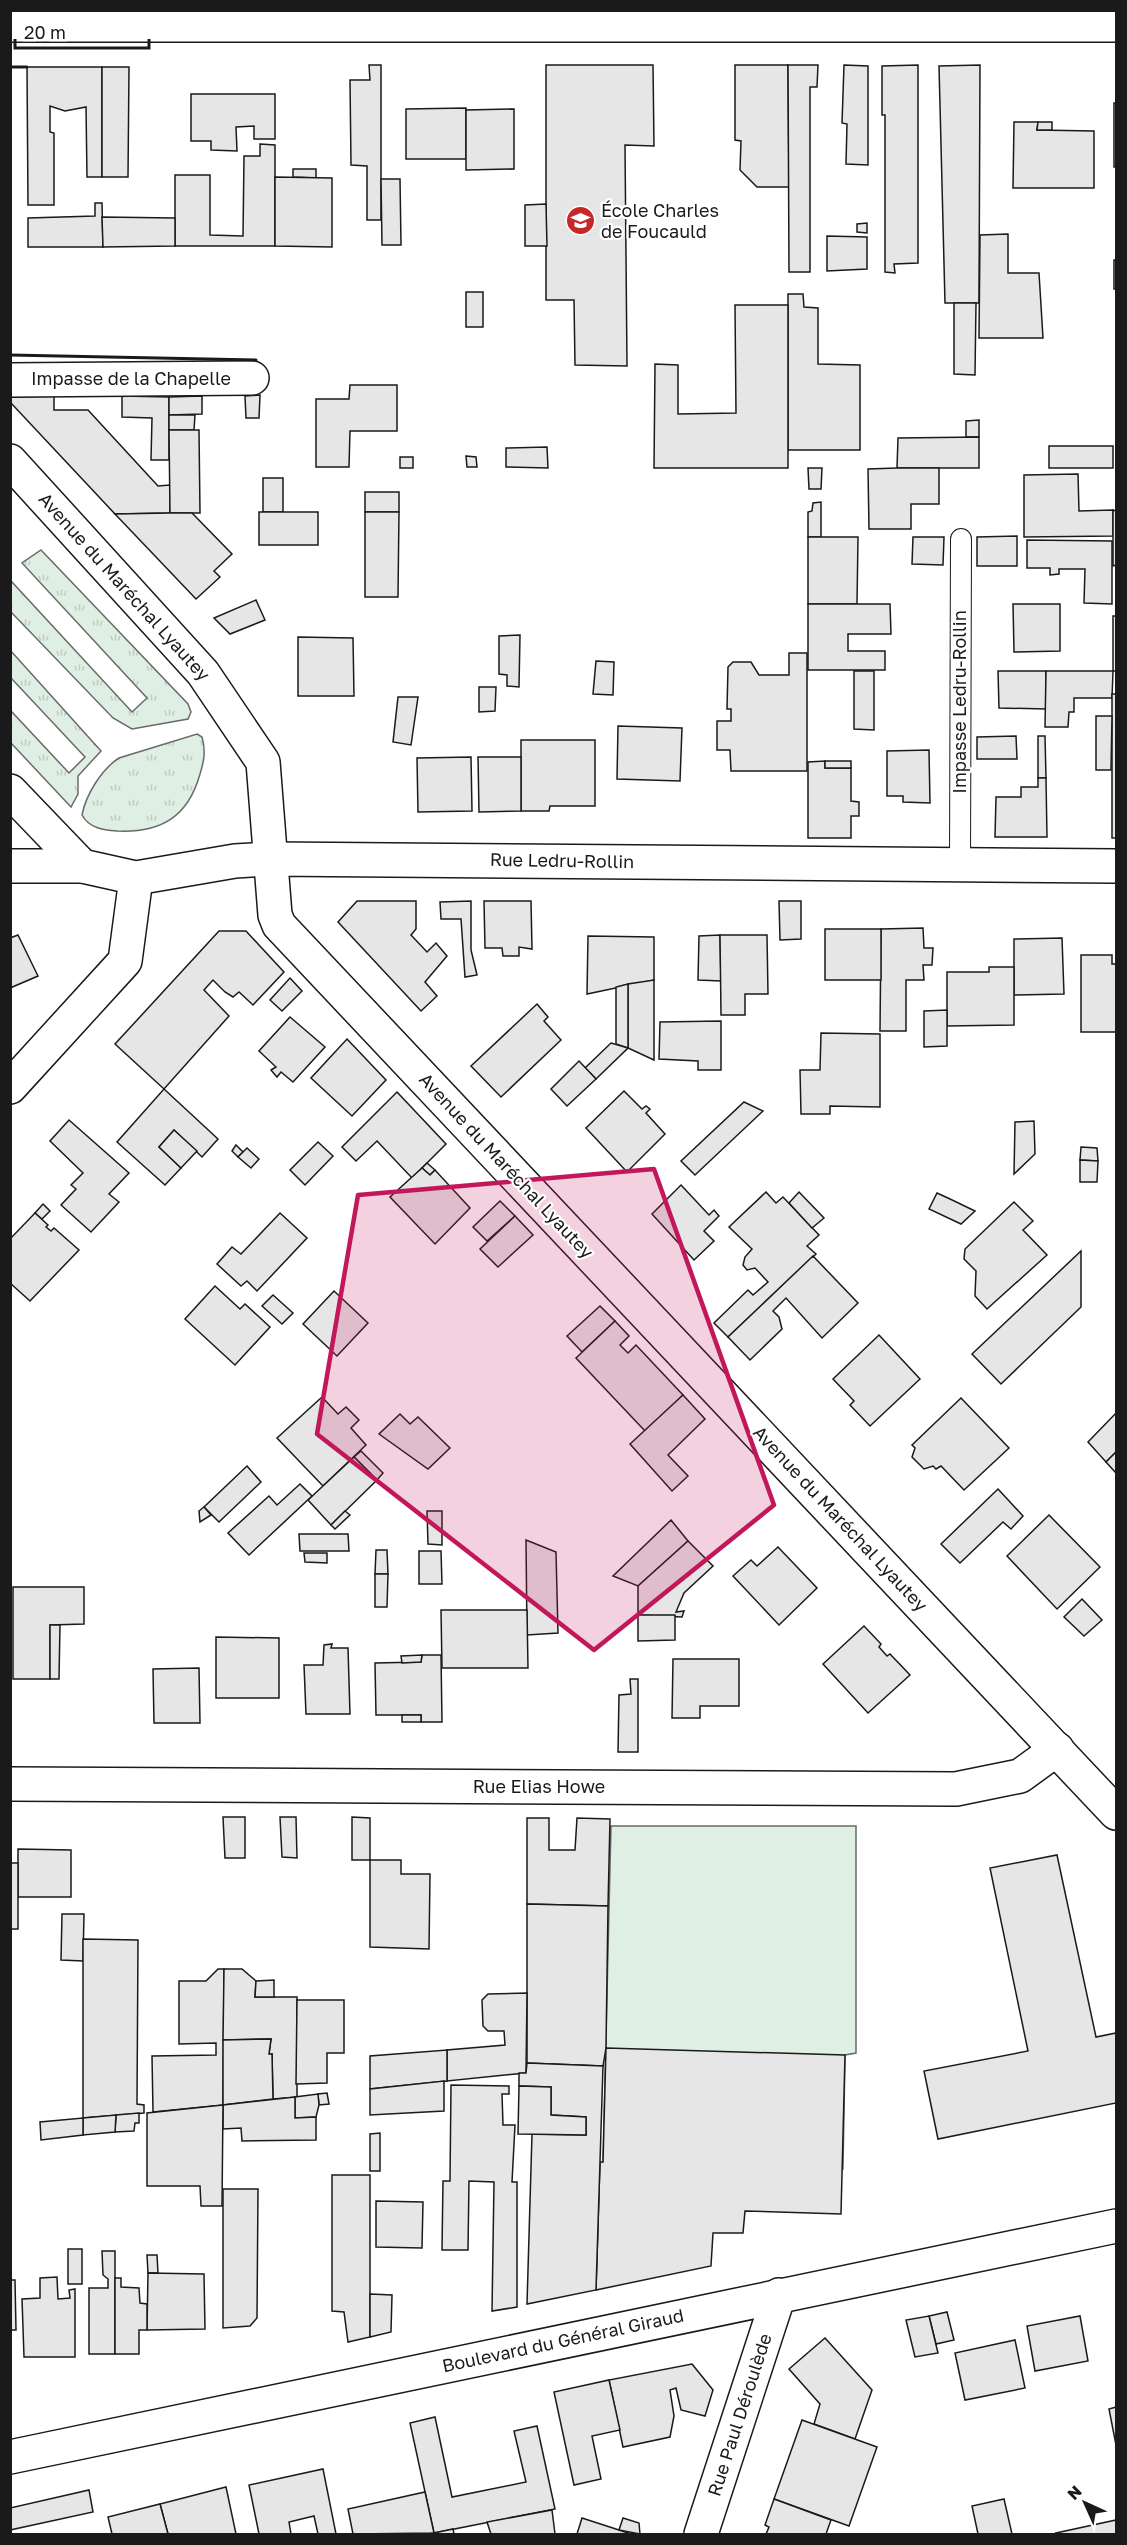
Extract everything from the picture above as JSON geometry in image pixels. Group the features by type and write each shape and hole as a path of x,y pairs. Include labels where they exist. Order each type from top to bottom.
{"street":[{"path":"10,25 905,18 1116,25"},
{"name":"Impasse de la Chapelle","path":"10,380 252,378"},
{"name":"Avenue du Maréchal Lyautey","path":"10,461 203,673 264,762 275,915 279,925 1116,1813"},
{"path":"10,791 82,866"},
{"name":"Rue Ledru-Rollin","path":"10,866 82,866 136,878 235,861 271,859 1116,866"},
{"path":"10,1088 125,961 136,878"},
{"name":"Rue Elias Howe","path":"10,1784 956,1788 1020,1776 1057,1749"},
{"name":"Boulevard du Général Giraud","path":"10,2457 1116,2226"},
{"name":"Rue Paul Déroulède","path":"701,2535 779,2295"}],"lane":[{"name":"Impasse Ledru-Rollin","path":"960,865 961,539"}],"highlighted area":[{"path":"654,1169 774,1505 594,1650 317,1434 358,1195"}],"green space":[{"path":"41,550 188,704 191,712 188,719 132,729 113,718 11,612 11,581 132,712 147,698 22,563"},
{"path":"10,650 101,751 78,776 78,794 71,807 11,743 11,711 69,773 85,757 11,678"},
{"path":"197,734 202,737 204,747 200,774 195,789 180,811 159,825 133,831 107,830 88,823 82,815 91,791 101,775 119,758"},
{"path":"611,1826 856,1826 856,2053 845,2055 843,2169 603,2162"}],"building":[{"path":"369,65 381,65 381,220 367,220 367,166 351,165 350,80 370,80"},
{"path":"546,65 653,65 654,146 625,145 627,366 575,365 574,300 546,300"},
{"path":"735,65 788,65 789,187 757,187 740,170 741,141 735,140"},
{"path":"788,65 818,65 817,87 810,87 810,272 789,272"},
{"path":"844,65 868,66 868,165 846,164 847,124 842,123"},
{"path":"918,65 918,263 894,264 895,273 885,272 885,115 882,115 882,66"},
{"path":"980,65 979,303 945,303 939,66"},
{"path":"27,67 102,67 102,177 87,177 86,107 65,111 50,106 50,132 54,133 54,205 28,205"},
{"path":"102,67 129,67 128,177 102,177"},
{"path":"191,94 275,94 275,139 254,139 254,126 236,127 237,151 211,150 211,141 191,141"},
{"path":"1114,103 1116,103 1116,167 1114,167"},
{"path":"466,108 466,159 406,159 406,109"},
{"path":"514,109 514,169 466,170 466,110"},
{"path":"1014,122 1038,122 1037,130 1094,131 1094,188 1013,188"},
{"path":"1038,122 1052,122 1052,130 1037,130"},
{"path":"260,144 275,145 275,246 175,246 175,175 210,175 210,235 243,236 244,156 260,156"},
{"path":"293,169 316,169 316,178 293,177"},
{"path":"275,177 332,178 332,247 275,246"},
{"path":"381,179 400,179 401,245 382,245"},
{"path":"95,203 102,203 103,247 28,247 28,218 95,216"},
{"path":"546,204 547,246 525,246 525,205"},
{"path":"102,217 175,218 175,246 103,247"},
{"path":"867,223 867,233 857,232 857,224"},
{"path":"1008,234 1008,273 1039,273 1043,338 979,338 980,235"},
{"path":"827,236 867,237 867,269 827,271"},
{"path":"1114,260 1116,260 1116,289 1114,289"},
{"path":"466,292 483,292 483,327 466,327"},
{"path":"788,294 803,294 804,307 818,308 818,364 860,365 860,450 788,450"},
{"path":"954,303 976,303 975,375 954,374"},
{"path":"735,305 788,305 788,468 654,468 655,364 678,365 678,414 736,413"},
{"path":"350,385 397,385 397,431 350,431 349,467 316,467 316,399 349,399"},
{"path":"260,395 259,418 246,418 245,396"},
{"path":"54,396 54,410 88,410 158,486 170,485 170,513 115,514 10,402 10,397"},
{"path":"122,396 169,397 169,460 151,460 152,418 122,417"},
{"path":"202,396 202,414 169,415 169,397"},
{"path":"169,415 195,415 194,430 169,430"},
{"path":"979,420 979,437 966,437 966,421"},
{"path":"169,430 199,430 200,513 170,513"},
{"path":"979,437 979,468 897,468 898,438"},
{"path":"1049,446 1113,446 1113,468 1049,468"},
{"path":"547,447 548,468 506,467 506,448"},
{"path":"466,456 476,457 477,467 467,467"},
{"path":"400,457 413,457 413,468 400,468"},
{"path":"808,468 822,468 821,489 809,489"},
{"path":"939,468 939,504 911,504 911,529 869,529 868,469"},
{"path":"1078,474 1079,511 1113,510 1113,536 1024,537 1024,475"},
{"path":"263,478 283,478 283,512 263,512"},
{"path":"365,492 399,492 399,512 365,512"},
{"path":"821,502 821,537 808,537 808,512 812,511 813,503"},
{"path":"1113,510 1116,511 1116,565 1113,566"},
{"path":"259,512 318,512 318,545 259,545"},
{"path":"365,512 399,512 398,597 365,597"},
{"path":"192,513 232,554 214,571 220,577 196,599 115,514"},
{"path":"1017,536 1017,566 977,566 977,537"},
{"path":"808,537 858,537 857,604 808,604"},
{"path":"913,537 944,537 943,565 912,564"},
{"path":"1027,540 1112,541 1112,604 1084,603 1085,569 1059,569 1059,574 1050,575 1050,568 1027,568"},
{"path":"256,600 265,620 230,634 214,618"},
{"path":"808,604 890,604 891,634 848,634 848,651 885,651 885,670 808,670"},
{"path":"1013,604 1060,604 1060,651 1014,652"},
{"path":"1113,616 1116,616 1116,671 1113,671"},
{"path":"520,635 519,687 507,686 507,675 499,674 499,636"},
{"path":"298,637 353,638 354,696 298,696"},
{"path":"789,653 807,653 807,771 731,771 730,750 717,750 717,721 731,721 731,709 727,709 728,667 733,662 751,662 759,675 789,675"},
{"path":"596,661 614,662 613,695 593,694"},
{"path":"854,671 874,671 874,730 854,729"},
{"path":"998,671 1046,671 1046,709 999,708"},
{"path":"1046,671 1113,671 1112,698 1074,698 1074,712 1069,712 1068,727 1045,727"},
{"path":"479,687 496,687 495,711 479,712"},
{"path":"1112,694 1116,694 1116,838 1112,838"},
{"path":"398,697 418,697 411,745 393,742"},
{"path":"1096,716 1112,716 1111,770 1096,770"},
{"path":"618,726 682,728 680,781 617,779"},
{"path":"1016,736 1017,759 977,759 977,737"},
{"path":"1038,736 1045,736 1046,778 1038,778"},
{"path":"521,740 595,740 595,806 550,806 549,811 521,811"},
{"path":"929,750 930,803 903,802 903,796 887,796 887,751"},
{"path":"471,757 472,811 418,812 417,758"},
{"path":"478,757 521,757 521,811 479,812"},
{"path":"825,761 825,768 851,768 851,801 859,802 859,816 851,816 851,838 808,838 808,762"},
{"path":"825,761 851,761 851,768 825,768"},
{"path":"1038,778 1046,778 1047,837 995,837 996,797 1021,797 1021,787 1038,787"},
{"path":"357,901 416,901 416,929 411,935 427,952 436,943 447,956 425,982 437,996 421,1011 338,922"},
{"path":"471,901 471,950 477,975 465,977 461,919 441,919 440,902"},
{"path":"484,901 531,901 532,949 519,947 519,956 503,956 502,948 485,948"},
{"path":"779,901 801,901 801,939 780,940"},
{"path":"923,928 924,948 933,948 932,965 923,965 924,980 906,980 906,1031 880,1031 881,929"},
{"path":"825,929 881,929 881,980 825,980"},
{"path":"219,931 246,931 284,972 253,1005 239,992 233,997 225,992 213,980 204,990 229,1016 164,1089 115,1044"},
{"path":"18,935 38,976 10,988 10,938"},
{"path":"720,935 721,981 698,980 699,936"},
{"path":"720,935 767,935 768,994 745,994 745,1015 721,1015"},
{"path":"588,936 654,937 654,980 587,994"},
{"path":"1062,938 1064,994 1014,995 1014,939"},
{"path":"1081,955 1112,955 1112,964 1116,964 1116,1032 1081,1032"},
{"path":"989,967 1014,967 1014,1025 947,1026 947,972 989,972"},
{"path":"290,978 302,991 282,1011 270,1000"},
{"path":"654,980 654,1060 628,1048 628,984"},
{"path":"628,984 628,1048 616,1044 616,987"},
{"path":"537,1004 548,1017 544,1021 561,1040 501,1097 471,1066"},
{"path":"947,1010 947,1046 924,1047 924,1011"},
{"path":"290,1017 325,1047 293,1082 281,1072 277,1077 271,1070 276,1067 259,1051"},
{"path":"721,1021 721,1070 698,1070 698,1061 659,1059 660,1022"},
{"path":"821,1033 880,1034 880,1107 830,1106 830,1114 801,1114 800,1070 820,1070"},
{"path":"347,1039 386,1080 352,1116 311,1078"},
{"path":"611,1043 628,1048 596,1079 585,1068"},
{"path":"579,1061 596,1079 567,1106 551,1089"},
{"path":"164,1089 218,1139 202,1157 174,1130 159,1147 181,1168 165,1185 117,1142"},
{"path":"624,1091 642,1109 646,1106 650,1109 646,1113 665,1134 627,1172 586,1128"},
{"path":"397,1092 446,1144 412,1178 377,1141 356,1161 342,1147"},
{"path":"744,1102 763,1111 695,1175 681,1161"},
{"path":"69,1120 129,1173 109,1194 119,1202 91,1232 61,1205 76,1189 71,1185 83,1173 50,1141"},
{"path":"1034,1121 1035,1154 1014,1174 1015,1122"},
{"path":"174,1130 197,1151 181,1168 159,1147"},
{"path":"318,1142 333,1156 305,1185 290,1170"},
{"path":"236,1145 243,1152 238,1157 232,1151"},
{"path":"1081,1147 1097,1148 1098,1161 1080,1160"},
{"path":"247,1148 259,1159 251,1168 238,1157"},
{"path":"1080,1160 1098,1161 1097,1182 1080,1182"},
{"path":"427,1163 435,1170 430,1175 422,1168"},
{"path":"422,1168 430,1175 435,1170 470,1208 435,1244 390,1197"},
{"path":"681,1185 709,1215 714,1210 719,1216 704,1231 714,1241 694,1260 652,1214"},
{"path":"766,1192 776,1203 783,1197 819,1235 807,1246 816,1254 728,1337 714,1323 748,1290 753,1295 768,1282 755,1268 747,1270 743,1265 745,1257 752,1249 729,1227"},
{"path":"799,1192 824,1218 812,1228 789,1203"},
{"path":"937,1193 975,1211 961,1224 929,1209"},
{"path":"500,1201 515,1216 487,1241 473,1227"},
{"path":"1014,1202 1033,1221 1023,1230 1047,1255 987,1309 975,1296 976,1271 964,1259 965,1249"},
{"path":"43,1204 50,1211 42,1219 35,1213"},
{"path":"35,1213 48,1225 46,1227 51,1231 54,1228 79,1250 30,1301 10,1283 10,1239"},
{"path":"280,1213 307,1238 257,1291 247,1281 241,1286 217,1264 232,1247 241,1254"},
{"path":"515,1216 533,1235 498,1267 480,1249"},
{"path":"1081,1251 1081,1307 1001,1384 972,1354"},
{"path":"813,1256 858,1303 822,1338 786,1298 773,1311 779,1317 782,1329 750,1360 728,1337"},
{"path":"215,1286 240,1309 245,1304 270,1327 235,1365 185,1319"},
{"path":"334,1291 368,1323 337,1356 303,1324"},
{"path":"273,1295 293,1313 282,1324 262,1306"},
{"path":"600,1306 615,1321 582,1352 567,1336"},
{"path":"615,1321 629,1336 620,1345 628,1353 636,1345 683,1395 645,1431 576,1358"},
{"path":"879,1335 920,1379 870,1426 850,1405 854,1401 833,1379"},
{"path":"683,1395 705,1419 668,1455 688,1476 672,1491 630,1444"},
{"path":"322,1397 338,1414 346,1407 359,1420 351,1428 366,1445 323,1486 277,1438"},
{"path":"961,1398 1009,1448 964,1490 941,1466 936,1469 933,1466 924,1469 912,1457 915,1448 912,1445"},
{"path":"1116,1413 1116,1452 1106,1462 1088,1442"},
{"path":"400,1414 410,1424 418,1417 450,1448 428,1469 379,1434"},
{"path":"361,1451 383,1473 377,1480 354,1457"},
{"path":"1116,1452 1116,1473 1106,1462"},
{"path":"354,1457 377,1480 331,1525 308,1500"},
{"path":"247,1466 261,1482 219,1522 204,1507"},
{"path":"300,1484 312,1496 249,1555 228,1533 269,1496 277,1505"},
{"path":"998,1489 1023,1516 1011,1529 1003,1522 960,1563 941,1544"},
{"path":"204,1507 211,1515 200,1522 199,1511"},
{"path":"345,1511 350,1515 335,1529 331,1525"},
{"path":"427,1511 442,1511 442,1545 428,1544"},
{"path":"1049,1515 1100,1567 1057,1609 1007,1556"},
{"path":"671,1520 688,1541 638,1586 613,1576"},
{"path":"299,1534 348,1534 349,1551 300,1551"},
{"path":"526,1540 556,1552 558,1633 527,1635"},
{"path":"688,1541 713,1566 684,1593 676,1612 684,1611 682,1617 638,1615 638,1586"},
{"path":"778,1547 817,1588 779,1625 733,1576 751,1560 757,1566"},
{"path":"376,1550 387,1550 388,1574 375,1574"},
{"path":"419,1551 441,1551 442,1584 419,1584"},
{"path":"304,1553 327,1553 327,1563 305,1562"},
{"path":"375,1574 388,1574 387,1607 375,1607"},
{"path":"13,1587 84,1587 84,1624 50,1625 50,1679 13,1679"},
{"path":"1082,1599 1102,1620 1084,1636 1064,1617"},
{"path":"441,1610 527,1610 528,1668 442,1668"},
{"path":"638,1615 675,1615 675,1640 638,1641"},
{"path":"50,1625 60,1625 59,1679 50,1679"},
{"path":"864,1626 881,1644 879,1647 887,1656 890,1654 910,1675 868,1713 823,1664"},
{"path":"216,1637 279,1638 279,1698 216,1698"},
{"path":"332,1644 331,1648 348,1648 350,1714 306,1714 304,1665 323,1665 324,1645"},
{"path":"422,1655 441,1655 442,1722 421,1722 421,1715 376,1715 375,1663 421,1662"},
{"path":"422,1655 421,1662 402,1663 401,1656"},
{"path":"673,1659 739,1659 739,1706 700,1706 700,1718 672,1718"},
{"path":"199,1668 200,1723 154,1723 153,1669"},
{"path":"630,1679 638,1679 638,1752 618,1752 619,1695 631,1694"},
{"path":"402,1715 421,1715 421,1722 402,1722"},
{"path":"223,1817 245,1817 245,1858 225,1858"},
{"path":"280,1817 296,1817 297,1858 282,1857"},
{"path":"352,1817 370,1818 370,1860 352,1860"},
{"path":"527,1818 549,1818 549,1850 575,1850 577,1818 610,1819 608,1906 527,1904"},
{"path":"18,1849 71,1850 71,1897 18,1897"},
{"path":"1057,1855 1096,2037 1116,2033 1116,2103 938,2139 924,2071 1028,2051 990,1868"},
{"path":"370,1860 401,1860 401,1874 430,1874 429,1949 370,1947"},
{"path":"10,1863 18,1863 18,1929 10,1929"},
{"path":"527,1904 608,1906 606,2048 603,2066 527,2063"},
{"path":"62,1914 84,1914 83,1961 61,1960"},
{"path":"83,1939 138,1940 137,2104 144,2105 144,2113 83,2118"},
{"path":"218,1969 224,1969 223,2105 153,2112 152,2056 216,2055 216,2043 179,2044 179,1981 206,1981"},
{"path":"224,1969 242,1969 256,1981 255,1997 297,1997 297,2097 273,2099 272,2054 269,2054 271,2039 223,2040"},
{"path":"274,1980 274,1997 255,1997 256,1981"},
{"path":"527,1993 526,2073 447,2081 447,2050 505,2045 504,2031 488,2031 483,2026 482,2000 488,1994"},
{"path":"297,2000 344,2000 344,2053 327,2053 327,2083 296,2084"},
{"path":"271,2039 269,2054 272,2054 273,2099 223,2105 223,2040"},
{"path":"606,2048 845,2055 841,2214 745,2211 743,2233 713,2233 711,2266 596,2290"},
{"path":"447,2050 447,2081 370,2089 370,2056"},
{"path":"527,2063 603,2066 596,2290 527,2304 532,2134 586,2135 586,2117 551,2115 551,2087 519,2086 519,2073 526,2073"},
{"path":"444,2081 444,2111 370,2115 370,2089"},
{"path":"451,2085 509,2086 509,2094 502,2094 503,2125 515,2125 512,2182 517,2182 517,2307 492,2311 494,2182 469,2181 468,2250 442,2250 443,2181 450,2181"},
{"path":"519,2086 551,2087 551,2115 586,2117 586,2135 518,2134"},
{"path":"327,2093 329,2104 319,2105 318,2094"},
{"path":"318,2094 319,2105 316,2117 295,2118 295,2097"},
{"path":"295,2097 295,2118 316,2117 316,2140 242,2141 241,2128 223,2129 223,2105"},
{"path":"223,2105 222,2206 201,2206 200,2186 147,2186 147,2113"},
{"path":"139,2113 139,2123 135,2123 134,2131 115,2132 116,2115"},
{"path":"116,2115 115,2132 83,2135 83,2118"},
{"path":"83,2118 83,2135 41,2140 40,2122"},
{"path":"380,2133 380,2171 370,2171 370,2134"},
{"path":"332,2175 370,2175 370,2337 348,2342 344,2312 332,2311"},
{"path":"223,2189 258,2189 257,2318 250,2326 223,2328"},
{"path":"376,2201 423,2202 422,2248 376,2247"},
{"path":"68,2249 82,2249 82,2284 68,2284"},
{"path":"102,2251 115,2251 115,2354 89,2354 89,2288 108,2288 108,2279 103,2275"},
{"path":"147,2255 157,2255 158,2273 148,2273"},
{"path":"148,2273 204,2274 205,2329 147,2330"},
{"path":"57,2277 58,2299 70,2298 69,2290 75,2289 75,2357 24,2357 22,2299 40,2298 40,2278"},
{"path":"115,2278 121,2278 121,2287 139,2288 140,2303 147,2304 147,2330 139,2330 139,2354 115,2354"},
{"path":"10,2280 15,2280 16,2330 10,2330"},
{"path":"370,2294 392,2295 391,2332 370,2337"},
{"path":"947,2312 954,2340 936,2344 929,2316"},
{"path":"929,2316 938,2353 915,2357 906,2320"},
{"path":"1080,2316 1088,2361 1035,2371 1027,2326"},
{"path":"825,2338 872,2390 855,2439 814,2424 820,2404 789,2369"},
{"path":"1015,2340 1025,2388 965,2400 955,2353"},
{"path":"692,2364 713,2390 705,2416 681,2410 676,2388 670,2390 674,2416 670,2437 623,2447 609,2380"},
{"path":"609,2380 620,2430 592,2436 601,2479 574,2485 554,2392"},
{"path":"1116,2407 1116,2445 1109,2409"},
{"path":"435,2417 452,2497 526,2482 514,2431 537,2426 555,2509 434,2533 410,2423"},
{"path":"802,2420 877,2447 849,2526 774,2499"},
{"path":"323,2469 336,2534 318,2534 314,2516 289,2522 291,2534 259,2534 249,2485"},
{"path":"226,2487 236,2534 168,2534 160,2504"},
{"path":"89,2490 93,2512 10,2530 10,2508"},
{"path":"425,2492 434,2533 353,2534 348,2509"},
{"path":"774,2499 831,2520 826,2534 766,2534 769,2527 765,2525"},
{"path":"1004,2499 1012,2534 978,2534 972,2506"},
{"path":"160,2504 168,2534 112,2534 108,2517"},
{"path":"552,2510 555,2534 491,2534 487,2522"},
{"path":"582,2518 619,2530 631,2534 577,2534"},
{"path":"623,2518 639,2523 640,2534 619,2530"},
{"path":"1116,2520 1116,2534 1056,2533"},
{"path":"453,2529 454,2534 428,2534 434,2533"}],"wall":[{"path":"10,67 27,67"},
{"path":"10,355 256,360"}],"place":[{"name":"École Charles de Foucauld","path":"580,221"}]}
